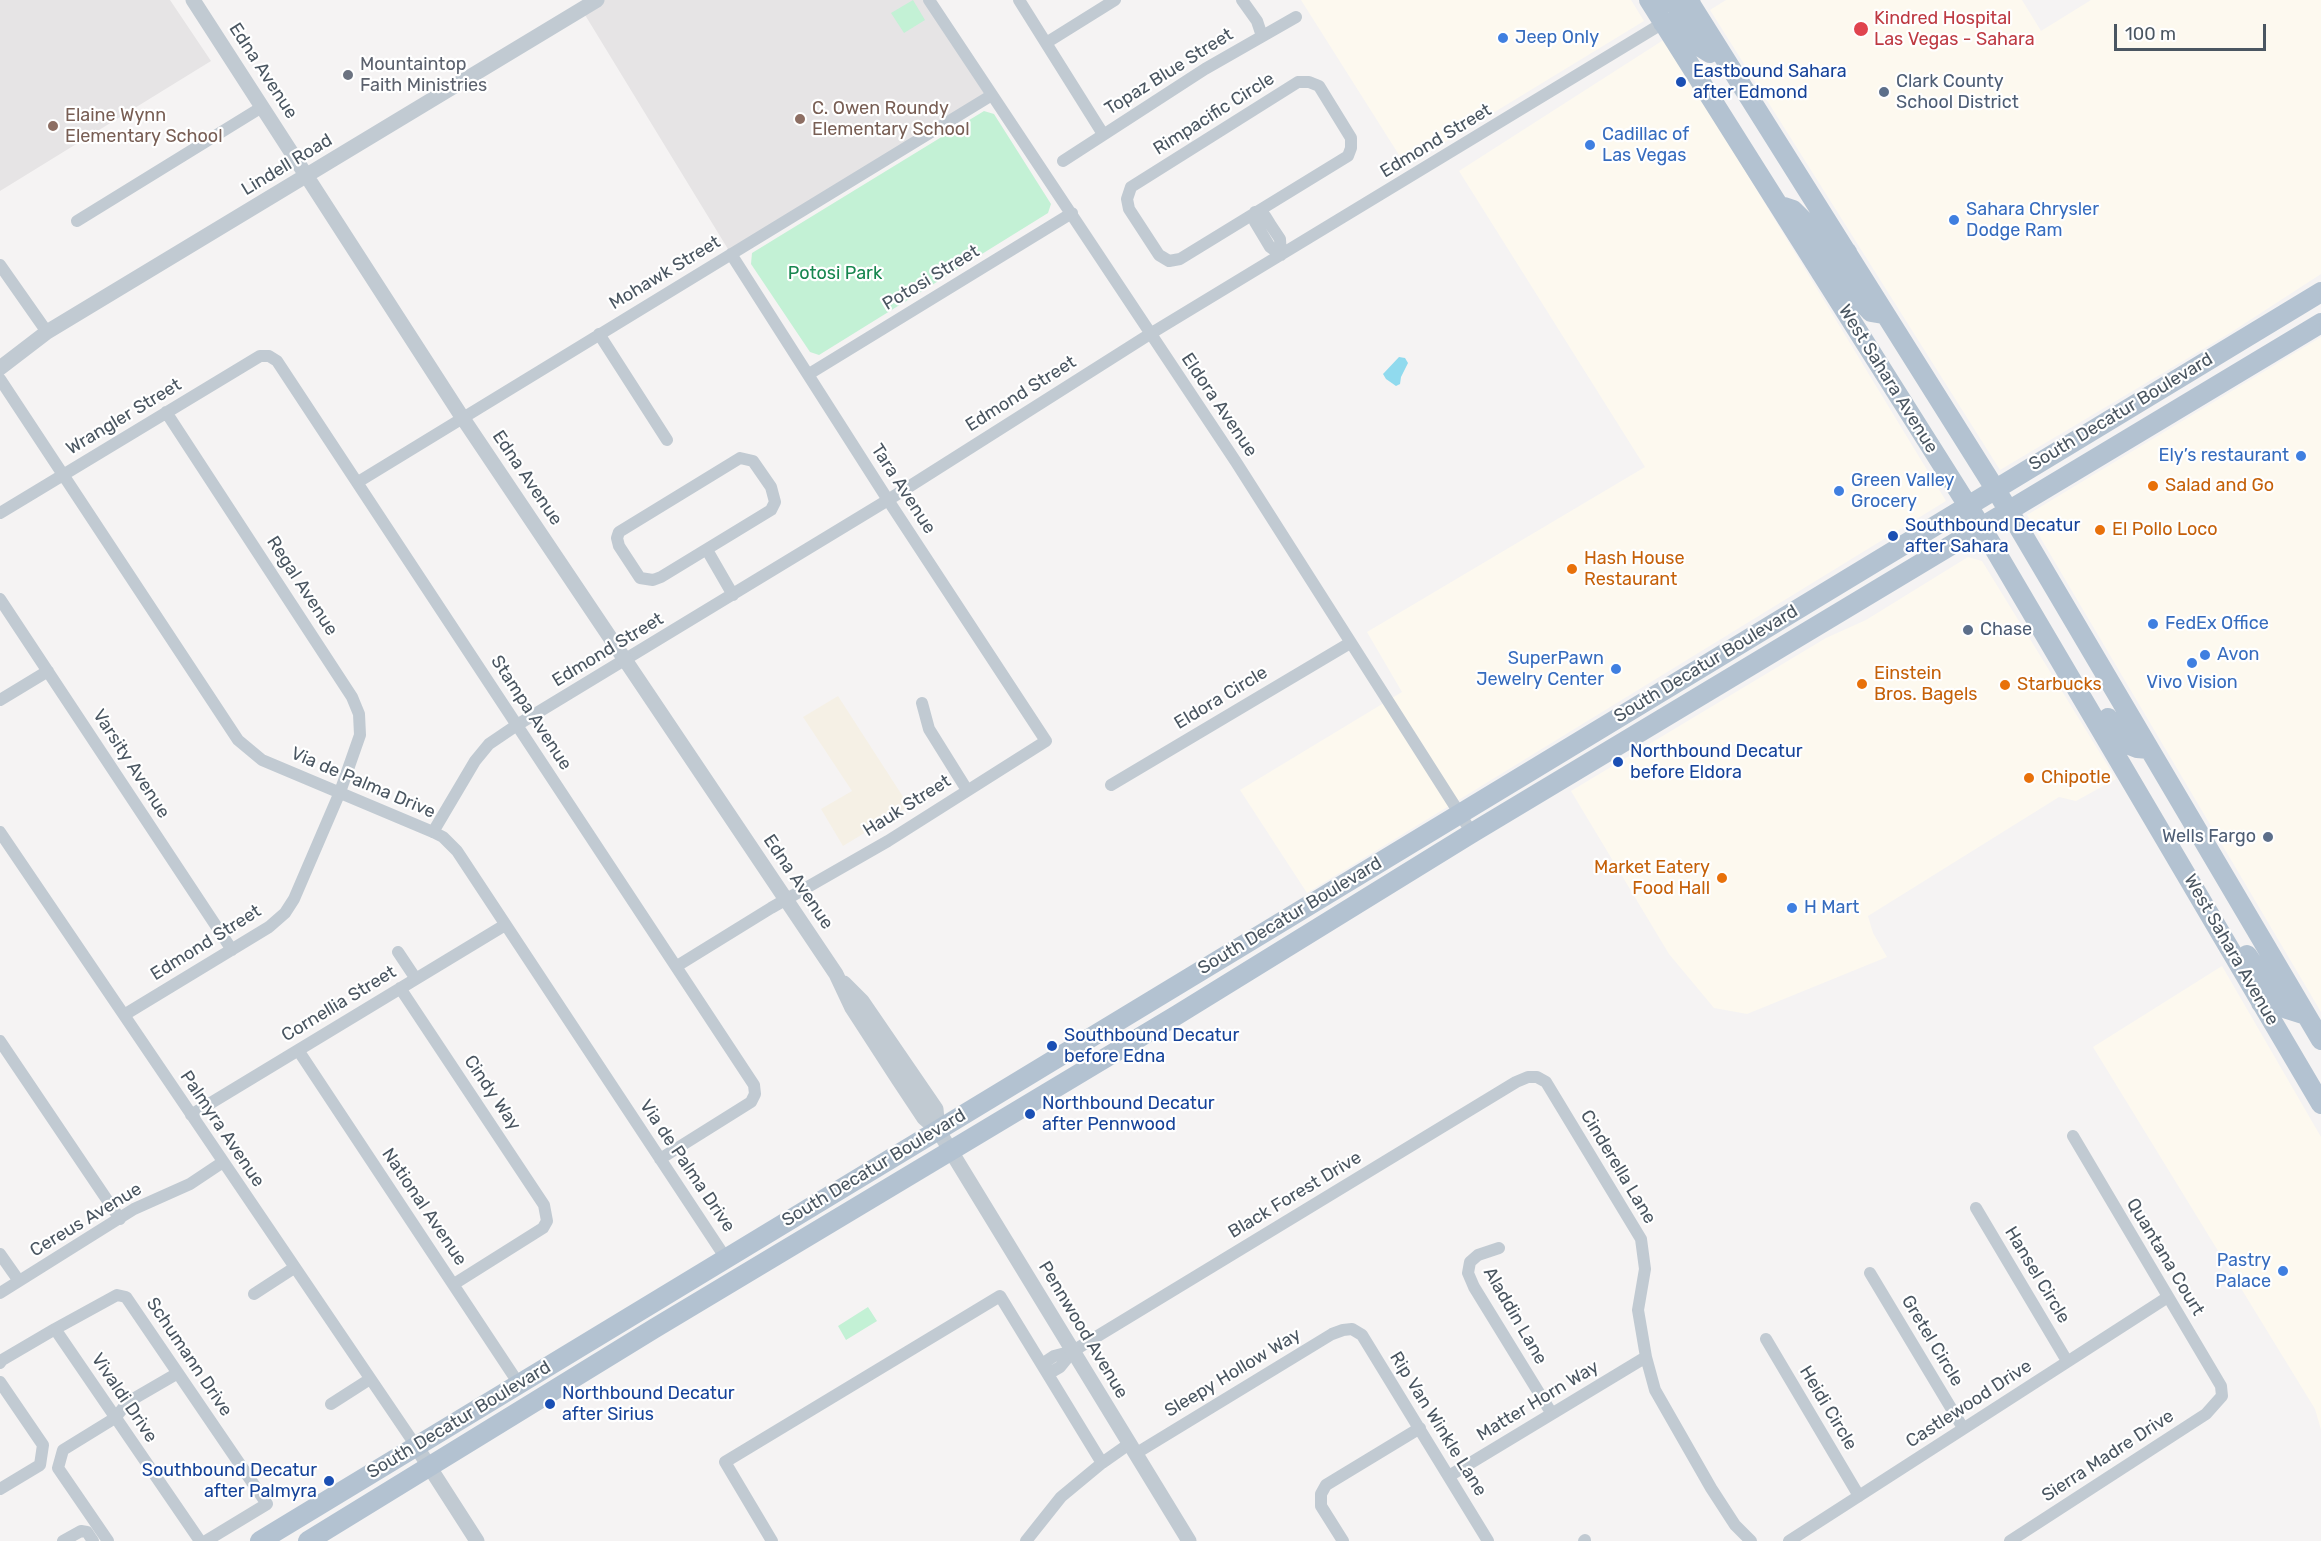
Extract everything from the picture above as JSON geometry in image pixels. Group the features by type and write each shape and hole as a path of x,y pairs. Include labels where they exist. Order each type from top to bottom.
{"main road":[{"name":"West Sahara Avenue","path":"1649,0 1982,528 2321,1104"},
{"path":"1665,0 1675,5 1692,1"},
{"name":"West Sahara Avenue","path":"1692,1 1727,64 2009,511 2321,1040"},
{"path":"1664,23 1677,21 1685,24 1702,48 1727,64"},
{"path":"1779,206 1794,210 1829,252 1835,255 1846,252"},
{"path":"1821,273 1831,269 1837,270 1871,312 1886,314"},
{"name":"South Decatur Boulevard","path":"308,1541 674,1317 945,1141 1037,1072 1169,989 2321,292"},
{"path":"2317,325 2310,316 2321,305"},
{"path":"2260,360 2260,352 2265,342 2292,322 2295,317 2294,309"},
{"name":"South Decatur Boulevard","path":"260,1541 725,1257 1115,1052 1472,833 2317,325"},
{"path":"1732,678 1732,662 1780,626 1793,611"},
{"path":"1660,722 1688,690 1718,670 1720,665 1716,658"},
{"path":"2070,677 2098,702 2119,736 2132,746 2149,749"},
{"path":"1585,738 1600,758"},
{"path":"2116,756 2131,757 2140,762 2156,788 2182,807"},
{"path":"1196,1003 1199,991 1208,979 1272,939 1281,922"},
{"path":"2225,940 2250,957 2260,974 2272,986 2279,988 2289,986"},
{"path":"1115,1052 1125,1034 1167,1004 1171,998 1169,989"},
{"path":"2261,1003 2273,997 2287,1009 2306,1015"},
{"path":"674,1317 674,1306 721,1277 728,1267 725,1257"}],"street":[{"name":"Edna Avenue","path":"193,0 462,417 836,974 862,1001 936,1109 945,1141"},
{"name":"Lindell Road","path":"0,368 47,332 597,0"},
{"name":"Eldora Avenue","path":"929,0 1236,462 1472,833"},
{"path":"1019,0 1103,134"},
{"path":"1046,43 1114,0"},
{"path":"1242,0 1257,21 1262,36"},
{"name":"Topaz Blue Street","path":"1063,161 1205,69 1296,16"},
{"name":"Edmond Street","path":"433,832 475,760 489,744 517,725 888,500 1150,334 1664,23"},
{"name":"Rimpacific Circle","path":"1298,82 1309,82 1319,86 1351,138 1352,148 1348,156 1256,212 1180,259 1169,261 1159,255 1129,209 1127,199 1131,187 1298,82"},
{"name":"Mohawk Street","path":"358,482 992,95"},
{"path":"77,221 262,107"},
{"path":"1256,212 1265,216 1280,239 1281,255"},
{"name":"Potosi Street","path":"809,374 1072,213"},
{"name":"Tara Avenue","path":"731,254 1046,741"},
{"path":"0,265 47,332"},
{"path":"599,334 667,440"},
{"name":"Wrangler Street","path":"0,513 260,356 269,356"},
{"name":"Stampa Avenue","path":"269,356 277,361 358,482 754,1085 755,1094 751,1102 660,1159"},
{"name":"Via de Palma Drive","path":"0,379 238,740 262,760 433,832 443,837 457,851 725,1257"},
{"name":"Regal Avenue","path":"166,412 352,697 359,714 360,735 340,792"},
{"path":"747,458 753,461 771,488 775,502 763,516 707,550 662,577 646,580 640,578 619,546 617,538 623,528 734,461 747,458"},
{"path":"707,550 733,594"},
{"name":"Varsity Avenue","path":"0,599 232,950"},
{"name":"Eldora Circle","path":"1111,785 1350,643"},
{"path":"0,700 48,671"},
{"path":"922,703 929,729 967,790"},
{"name":"Hauk Street","path":"677,966 888,841 1046,741"},
{"name":"Edmond Street","path":"124,1015 269,927 285,913 294,899 340,792"},
{"name":"Palmyra Avenue","path":"0,832 416,1446"},
{"name":"Cornellia Street","path":"191,1115 505,925"},
{"path":"398,952 416,979"},
{"name":"Cindy Way","path":"400,988 544,1205 547,1221 543,1228 453,1284"},
{"path":"0,1041 120,1219"},
{"name":"National Avenue","path":"298,1050 519,1384"},
{"name":"Black Forest Drive","path":"1045,1369 1060,1367 1073,1351 1516,1082 1528,1077 1537,1077"},
{"name":"Cinderella Lane","path":"1537,1077 1546,1082 1641,1239 1645,1269 1638,1310 1654,1390 1710,1488 1734,1525 1751,1541"},
{"name":"Quantana Court","path":"2073,1136 2221,1386 2222,1396"},
{"name":"Pennwood Avenue","path":"945,1141 1189,1541"},
{"name":"Cereus Avenue","path":"0,1293 134,1209 190,1184 223,1162"},
{"name":"Hansel Circle","path":"1976,1208 2067,1361"},
{"name":"Aladdin Lane","path":"1499,1248 1478,1255 1470,1262 1468,1273 1474,1287 1552,1414"},
{"path":"0,1254 19,1281"},
{"path":"254,1294 294,1268"},
{"name":"Gretel Circle","path":"1870,1273 1964,1428"},
{"name":"Schumann Drive","path":"55,1329 117,1295 126,1297 267,1504 233,1525 201,1539"},
{"path":"772,1541 725,1462 1000,1296 1102,1463"},
{"name":"Castlewood Drive","path":"1789,1541 2168,1297"},
{"path":"0,1363 55,1329"},
{"name":"Vivaldi Drive","path":"55,1329 201,1539"},
{"name":"Rip Van Winkle Lane","path":"1352,1329 1362,1335 1488,1541"},
{"name":"Sleepy Hollow Way","path":"1026,1541 1061,1497 1102,1463 1132,1449 1332,1335 1352,1329"},
{"name":"Heidi Circle","path":"1766,1339 1859,1496"},
{"name":"Matter Horn Way","path":"1449,1476 1646,1357"},
{"path":"108,1541 58,1468 63,1450 115,1418 128,1402 178,1373"},
{"path":"331,1404 370,1379"},
{"path":"0,1382 4,1397 43,1445 39,1465 0,1489"},
{"name":"Sierra Madre Drive","path":"2010,1541 2206,1414 2222,1396"},
{"path":"1343,1541 1322,1506 1322,1494 1326,1485 1420,1428"},
{"path":"416,1446 477,1541"},
{"path":"63,1541 81,1531 87,1533 93,1541"}],"shaded area":[{"name":"Elaine Wynn Elementary School","path":"0,0 170,0 211,61 0,191"},
{"name":"C. Owen Roundy Elementary School","path":"597,0 930,0 992,95 731,254 582,10"},
{"path":"1301,0 1631,0 1644,21 1406,166"},
{"path":"1726,0 2022,0 2041,31 2091,0 2321,0 2321,274 2230,333 2000,470 1710,10"},
{"path":"1665,39 1946,501 1307,893 1240,790 1402,692 1367,632 1645,467 1459,171"},
{"path":"2321,337 2321,1012 2027,515"},
{"path":"1968,557 1982,561 2116,779 2076,801 2059,797 1868,916 1873,933 1887,957 1747,1014 1714,1008 1669,954 1571,791 1826,638 1866,620"},
{"path":"2222,966 2321,1137 2321,1430 2315,1409 2093,1047"}],"green space":[{"path":"913,0 925,20 904,33 891,13"},
{"name":"Potosi Park","path":"984,111 994,114 1051,204 1048,213 819,355 810,352 751,264 752,253"},
{"path":"868,1307 877,1321 846,1340 838,1326"}],"sand":[{"path":"838,696 909,806 843,846 821,809 852,791 803,717"}],"water":[{"path":"1399,357 1405,358 1408,363 1400,384 1396,386 1383,374"}],"place":[{"name":"Kindred Hospital Las Vegas - Sahara","path":"1861,29"},
{"name":"Jeep Only","path":"1503,38"},
{"name":"Mountaintop Faith Ministries","path":"348,75"},
{"name":"Eastbound Sahara after Edmond","path":"1681,82"},
{"name":"Clark County School District","path":"1884,92"},
{"name":"C. Owen Roundy Elementary School","path":"800,119"},
{"name":"Elaine Wynn Elementary School","path":"53,126"},
{"name":"Cadillac of Las Vegas","path":"1590,145"},
{"name":"Sahara Chrysler Dodge Ram","path":"1954,220"},
{"name":"Ely’s restaurant","path":"2301,456"},
{"name":"Salad and Go","path":"2153,486"},
{"name":"Green Valley Grocery","path":"1839,491"},
{"name":"El Pollo Loco","path":"2100,530"},
{"name":"Southbound Decatur after Sahara","path":"1893,536"},
{"name":"Hash House Restaurant","path":"1572,569"},
{"name":"FedEx Office","path":"2153,624"},
{"name":"Chase","path":"1968,630"},
{"name":"Avon","path":"2205,655"},
{"name":"Vivo Vision","path":"2192,663"},
{"name":"SuperPawn Jewelry Center","path":"1616,669"},
{"name":"Einstein Bros. Bagels","path":"1862,684"},
{"name":"Starbucks","path":"2005,685"},
{"name":"Northbound Decatur before Eldora","path":"1618,762"},
{"name":"Chipotle","path":"2029,778"},
{"name":"Wells Fargo","path":"2268,837"},
{"name":"Market Eatery Food Hall","path":"1722,878"},
{"name":"H Mart","path":"1792,908"},
{"name":"Southbound Decatur before Edna","path":"1052,1046"},
{"name":"Northbound Decatur after Pennwood","path":"1030,1114"},
{"name":"Pastry Palace","path":"2283,1271"},
{"name":"Northbound Decatur after Sirius","path":"550,1404"},
{"name":"Southbound Decatur after Palmyra","path":"329,1481"}]}
